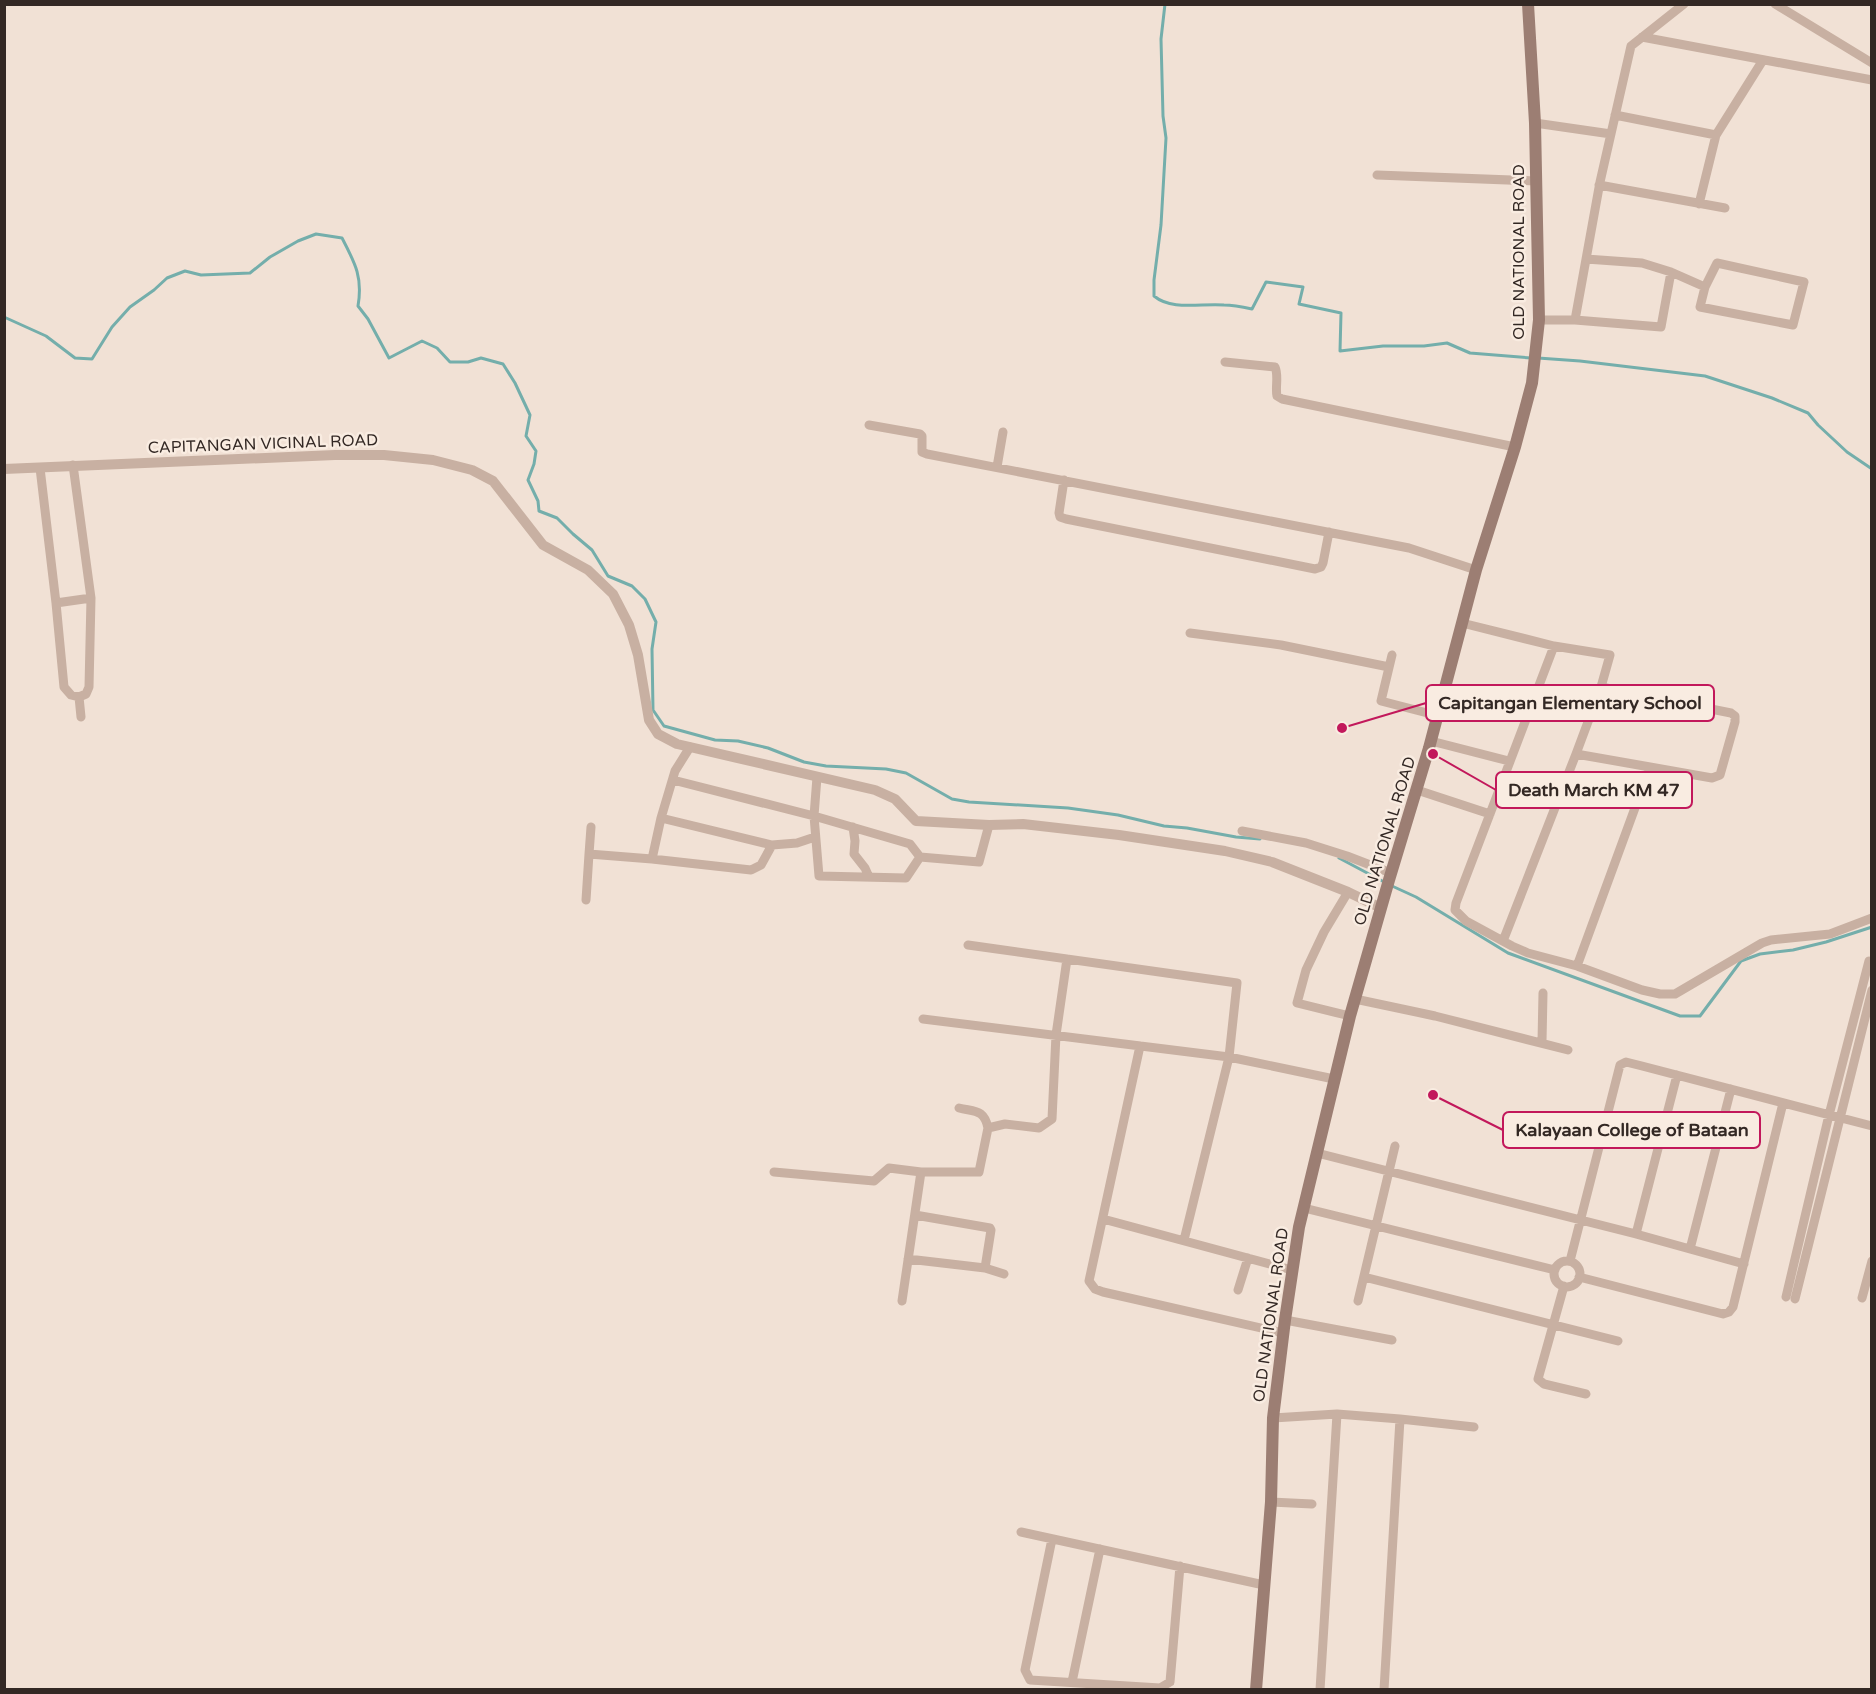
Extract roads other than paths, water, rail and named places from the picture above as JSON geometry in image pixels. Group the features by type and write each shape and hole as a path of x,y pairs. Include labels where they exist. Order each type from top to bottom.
{"main road":[{"name":"OLD NATIONAL ROAD","path":"1256,1689 1271,1502 1273,1418 1292,1270 1304,1208 1350,1016 1431,741 1476,570 1515,447 1532,383 1539,320 1535,123 1528,4"}],"street":[{"path":"1575,320 1599,185 1631,46 1684,4"},
{"path":"1775,4 1872,63"},
{"path":"1642,37 1872,80"},
{"path":"1699,204 1716,135 1763,60"},
{"path":"1615,115 1716,135"},
{"path":"1535,123 1611,134"},
{"path":"1377,175 1536,181"},
{"path":"1599,185 1725,208"},
{"path":"1586,259 1642,263 1671,272 1705,287"},
{"path":"1718,263 1804,282 1793,325 1700,307 1705,287 1718,263"},
{"path":"1539,320 1575,320 1661,327 1671,272"},
{"path":"1225,362 1275,367 1277,396 1282,399 1515,447"},
{"path":"869,425 920,434 922,452 927,454 1409,548 1476,570"},
{"path":"997,467 1003,432"},
{"name":"CAPITANGAN VICINAL ROAD","path":"4,469 374,455 433,460 472,470 493,481 543,545 588,570 613,594 629,625 638,655 649,720 658,734 677,744 875,790 895,799 916,821 989,825 1023,824 1225,851 1272,862 1348,892 1381,908"},
{"path":"40,468 64,687 71,695 79,697 86,694 89,687 91,598 74,465"},
{"path":"1064,480 1060,517 1196,546 1315,569 1321,567 1323,563 1329,532"},
{"path":"56,603 91,598"},
{"path":"1462,624 1554,646 1610,655 1601,687 1576,754 1503,940"},
{"path":"1190,633 1281,645 1389,667"},
{"path":"1554,646 1456,903 1455,910 1466,921 1528,953 1577,966 1642,990 1660,994 1675,994 1762,943 1830,934 1872,918"},
{"path":"1392,655 1381,701 1438,716"},
{"path":"1576,754 1712,778 1720,775 1735,722 1735,716 1731,713 1601,687"},
{"path":"79,697 81,717"},
{"path":"1431,741 1509,761"},
{"path":"652,859 675,771 690,747"},
{"path":"1577,966 1650,767"},
{"path":"817,777 814,816 819,876 906,878 920,858"},
{"path":"1502,779 1556,804"},
{"path":"673,780 814,816 910,844 920,858"},
{"path":"1642,789 1672,796"},
{"path":"1417,790 1490,814"},
{"path":"661,818 772,845 797,843 815,837"},
{"path":"920,858 978,862 989,825"},
{"path":"585,900 591,826"},
{"path":"853,827 854,854 869,877"},
{"path":"1242,831 1306,843 1347,856 1388,881"},
{"path":"589,854 751,870 761,865 772,845"},
{"path":"1348,892 1324,932 1306,970 1298,1004 1350,1016"},
{"path":"968,945 1237,983 1229,1057 1184,1240"},
{"path":"988,1128 1005,1124 1039,1128 1052,1119 1056,1035 1067,959"},
{"path":"1790,1298 1869,961"},
{"path":"1834,1116 1872,990"},
{"path":"1542,1042 1544,993"},
{"path":"1355,999 1568,1050"},
{"path":"923,1019 1229,1057 1334,1079"},
{"path":"1140,1046 1089,1281 1103,1292 1284,1326 1392,1340"},
{"path":"1570,1262 1620,1065 1626,1062 1872,1126"},
{"path":"1636,1234 1677,1075"},
{"path":"1690,1249 1731,1089"},
{"path":"1579,1277 1723,1314 1729,1312 1733,1307 1783,1102"},
{"path":"774,1172 874,1181 889,1168 921,1172 979,1172 988,1128 986,1117 980,1113 959,1108"},
{"path":"1358,1301 1395,1146"},
{"path":"1317,1153 1636,1234 1744,1264"},
{"path":"902,1301 921,1172"},
{"path":"1304,1208 1555,1270"},
{"path":"915,1215 990,1228 985,1268"},
{"path":"1103,1219 1292,1270"},
{"path":"908,1258 985,1268 1004,1274"},
{"path":"1238,1290 1248,1258"},
{"path":"1862,1298 1872,1261"},
{"path":"1570,1262 1577,1266 1579,1277 1571,1286 1564,1286 1555,1278 1555,1270 1559,1264 1570,1262"},
{"path":"1364,1277 1618,1341"},
{"path":"1564,1286 1538,1379 1544,1384 1586,1394"},
{"path":"1273,1418 1337,1414 1474,1427"},
{"path":"1320,1689 1337,1414"},
{"path":"1384,1689 1400,1419"},
{"path":"1271,1502 1312,1504"},
{"path":"1021,1532 1264,1585"},
{"path":"1052,1539 1025,1670 1030,1680 1160,1688 1170,1682 1180,1566"},
{"path":"1072,1682 1100,1549"}],"waterway":[{"path":"1165,4 1161,39 1163,116 1166,138 1154,296 1161,301 1178,305 1227,305 1252,309 1266,282 1303,287 1299,304 1341,313 1340,351 1447,343 1470,353 1531,358"},
{"path":"4,317 46,336 75,358 92,359 112,327 130,307 167,278 185,271 201,275 250,273 270,257 316,234 342,238 359,278 358,306 368,319 389,358 422,341 437,348 450,362 468,362 481,358 503,364 530,415 526,436 536,451 528,480 538,501 539,511 557,518 592,550 608,576 632,586 645,599 656,622 652,649 653,710 664,726 715,740 738,741 768,748 804,762 826,766 886,769 906,773 952,799 1068,808 1118,815 1164,826 1260,839"},
{"path":"1538,358 1705,376 1772,398 1808,413 1847,452 1872,469"},
{"path":"1339,858 1386,883"},
{"path":"1392,886 1416,897 1508,953 1680,1016 1700,1016 1741,961 1760,954 1793,950 1826,942 1872,927"}],"place":[{"name":"Capitangan Elementary School","path":"1342,728"},
{"name":"Death March KM 47","path":"1433,754"},
{"name":"Kalayaan College of Bataan","path":"1433,1095"}]}
